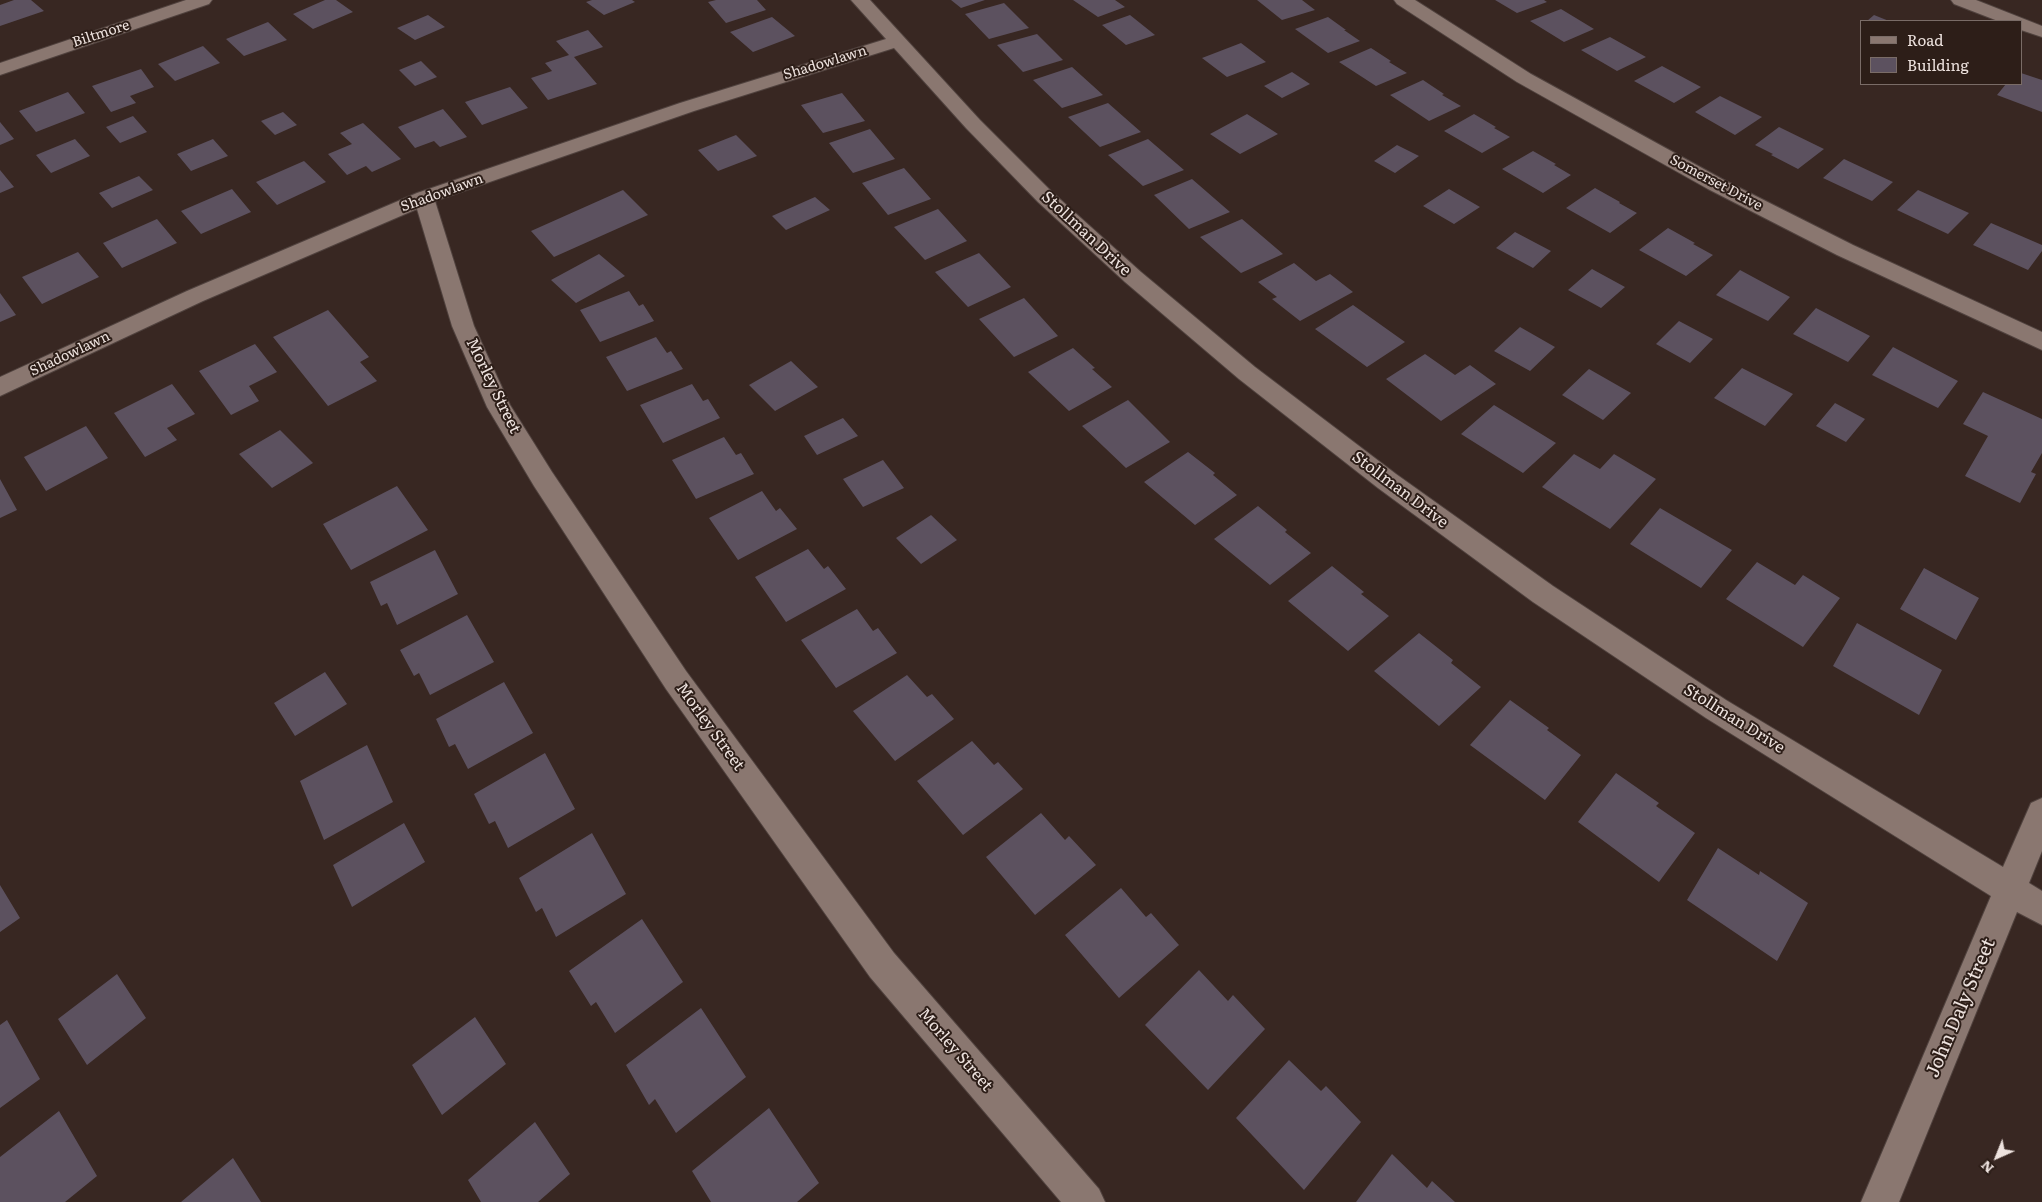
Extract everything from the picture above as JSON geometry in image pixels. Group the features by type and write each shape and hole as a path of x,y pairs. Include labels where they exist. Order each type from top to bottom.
{"street":[{"name":"Biltmore","path":"0,69 203,0"},
{"name":"Stollman Drive","path":"860,0 973,124 1038,190 1125,270 1247,373 1379,475 1543,594 1716,709 2042,909"},
{"name":"Somerset Drive","path":"1403,0 1524,78 1714,184 1845,250 2042,342"},
{"path":"1960,0 2010,20"},
{"path":"2022,24 2042,32"},
{"name":"Shadowlawn","path":"0,387 195,296 424,198 687,107 899,41"},
{"name":"Morley Street","path":"424,198 463,326 499,407 542,479 676,680 882,964 1086,1202"},
{"name":"John Daly Street","path":"1880,1202 2042,813"}],"building":[{"path":"14,0 31,0 44,11 0,26 0,5"},
{"path":"325,0 336,0 353,12 313,29 293,14"},
{"path":"592,0 632,0 635,2 604,15 586,2"},
{"path":"716,0 757,0 766,10 726,23 708,2"},
{"path":"951,0 985,0 961,8"},
{"path":"1073,0 1115,0 1125,7 1098,17"},
{"path":"1257,0 1302,0 1315,10 1282,20"},
{"path":"1495,0 1544,0 1547,2 1517,13"},
{"path":"1004,3 1029,28 989,39 965,14"},
{"path":"1561,9 1594,29 1564,42 1530,21"},
{"path":"428,15 445,27 415,40 397,28"},
{"path":"1130,15 1155,35 1126,45 1102,25"},
{"path":"1874,15 1886,20 1868,20"},
{"path":"772,17 795,36 753,52 730,32"},
{"path":"1328,17 1360,41 1328,53 1295,29"},
{"path":"268,22 287,40 244,56 226,39"},
{"path":"588,30 603,47 574,57 597,84 548,100 531,78 552,71 545,63 569,55 556,41"},
{"path":"1037,34 1063,60 1023,72 997,45"},
{"path":"1610,37 1646,57 1617,71 1581,50"},
{"path":"1241,43 1266,62 1227,77 1202,58"},
{"path":"203,46 220,63 175,81 158,64"},
{"path":"1371,48 1407,73 1376,86 1339,62"},
{"path":"421,61 437,77 415,86 399,70"},
{"path":"1662,66 1701,87 1674,103 1634,81"},
{"path":"1072,67 1103,95 1062,108 1033,80"},
{"path":"141,69 154,87 130,96 136,103 111,112 92,86"},
{"path":"1292,72 1310,84 1282,98 1264,86"},
{"path":"2022,73 2042,80 2042,112 1997,95 2005,85 2022,85"},
{"path":"1423,80 1444,94 1442,95 1461,106 1429,121 1390,95"},
{"path":"510,87 528,108 482,125 465,102"},
{"path":"68,92 85,113 36,132 19,111"},
{"path":"842,93 865,121 823,133 801,105"},
{"path":"1720,96 1762,117 1735,135 1695,112"},
{"path":"1108,103 1141,132 1100,147 1068,117"},
{"path":"443,109 467,137 440,147 434,141 415,148 398,127"},
{"path":"283,112 297,125 275,135 261,121"},
{"path":"1247,114 1278,134 1240,154 1210,134"},
{"path":"1474,114 1510,137 1482,153 1444,131"},
{"path":"133,116 147,132 120,143 106,127"},
{"path":"0,122 14,139 0,145"},
{"path":"363,123 401,159 372,172 366,166 347,175 328,154 352,144 340,133"},
{"path":"1779,127 1824,149 1798,169 1755,145"},
{"path":"870,129 895,159 853,173 829,143"},
{"path":"736,135 757,156 718,171 698,150"},
{"path":"75,139 90,156 51,173 36,155"},
{"path":"213,139 228,156 191,171 177,154"},
{"path":"1148,139 1184,170 1143,186 1108,155"},
{"path":"1397,145 1419,156 1395,173 1374,161"},
{"path":"1533,151 1571,175 1543,193 1502,169"},
{"path":"1844,159 1893,182 1872,201 1823,178"},
{"path":"304,161 326,182 277,205 256,182"},
{"path":"904,168 931,199 888,215 862,183"},
{"path":"0,170 14,187 0,193"},
{"path":"139,176 153,190 112,208 99,193"},
{"path":"1192,179 1230,212 1189,229 1154,195"},
{"path":"1595,188 1637,213 1610,233 1566,208"},
{"path":"232,189 251,212 201,234 181,211"},
{"path":"1449,189 1480,207 1454,224 1423,206"},
{"path":"623,190 648,215 554,257 531,231"},
{"path":"1918,190 1969,213 1948,234 1897,210"},
{"path":"815,197 830,210 786,230 772,216"},
{"path":"938,209 967,241 925,260 894,227"},
{"path":"157,219 177,243 122,268 103,243"},
{"path":"1242,219 1283,254 1241,273 1200,237"},
{"path":"1991,223 2042,245 2042,251 2028,270 1973,245"},
{"path":"1668,228 1713,255 1686,276 1639,250"},
{"path":"1515,232 1551,251 1533,268 1496,248"},
{"path":"78,252 99,277 42,304 22,277"},
{"path":"979,253 1011,287 968,307 935,272"},
{"path":"599,254 625,276 576,303 551,280"},
{"path":"1294,263 1316,281 1330,274 1353,292 1300,321 1272,299 1277,297 1258,282"},
{"path":"1592,269 1625,287 1601,308 1568,290"},
{"path":"1740,270 1790,297 1768,321 1716,295"},
{"path":"629,291 639,306 643,304 654,321 600,342 580,310"},
{"path":"0,293 16,315 0,322"},
{"path":"1024,298 1058,336 1014,357 979,319"},
{"path":"1353,305 1405,342 1367,367 1315,329"},
{"path":"1816,308 1870,336 1848,362 1793,334"},
{"path":"328,310 369,357 360,362 377,381 328,406 273,337"},
{"path":"1679,321 1713,339 1690,363 1656,344"},
{"path":"1520,327 1555,347 1530,371 1494,351"},
{"path":"656,337 667,353 671,351 683,369 627,391 606,357"},
{"path":"255,344 277,372 249,386 259,401 231,415 199,371"},
{"path":"1893,347 1958,381 1938,408 1872,375"},
{"path":"1073,348 1112,387 1069,411 1028,372"},
{"path":"1425,354 1455,375 1470,365 1496,384 1441,421 1386,379"},
{"path":"791,361 818,387 775,411 749,385"},
{"path":"1742,368 1793,394 1765,426 1714,398"},
{"path":"1589,369 1631,393 1603,420 1562,395"},
{"path":"172,384 195,414 167,428 177,440 145,457 114,413"},
{"path":"692,384 703,401 708,399 720,418 663,443 640,405"},
{"path":"1983,392 2042,419 2042,453 2031,472 2036,474 2020,503 1965,476 1988,436 1963,424"},
{"path":"1128,400 1170,442 1126,468 1082,426"},
{"path":"1835,403 1865,419 1846,442 1816,426"},
{"path":"1494,405 1556,443 1523,473 1461,434"},
{"path":"843,418 858,436 817,455 804,436"},
{"path":"86,426 108,458 46,491 24,457"},
{"path":"280,430 313,463 272,488 239,454"},
{"path":"724,437 736,455 741,453 754,474 696,499 672,460"},
{"path":"1188,452 1215,473 1213,475 1237,495 1195,525 1144,482"},
{"path":"1574,454 1600,469 1614,454 1656,479 1610,529 1542,487"},
{"path":"883,460 904,488 863,507 843,479"},
{"path":"0,479 17,510 0,518"},
{"path":"397,486 428,530 351,570 323,524"},
{"path":"762,491 776,511 780,508 797,529 738,560 709,518"},
{"path":"1258,506 1287,530 1285,532 1311,553 1270,585 1214,539"},
{"path":"1660,508 1732,550 1701,588 1630,544"},
{"path":"931,515 957,540 921,564 896,538"},
{"path":"808,549 824,569 828,566 846,589 786,622 755,577"},
{"path":"435,550 458,594 397,625 387,603 381,606 370,582"},
{"path":"1757,562 1795,585 1803,575 1840,598 1803,647 1726,599"},
{"path":"1332,566 1364,592 1361,594 1389,616 1348,651 1288,601"},
{"path":"1924,568 1979,598 1956,640 1900,609"},
{"path":"857,609 873,631 878,628 897,653 836,688 801,640"},
{"path":"467,615 494,662 430,695 419,673 414,676 400,650"},
{"path":"1857,623 1942,670 1919,715 1833,666"},
{"path":"1419,633 1453,660 1451,663 1481,687 1439,726 1374,671"},
{"path":"325,672 347,704 295,736 274,703"},
{"path":"907,675 927,697 932,694 954,719 895,761 853,711"},
{"path":"504,682 533,733 468,769 455,744 449,747 436,719"},
{"path":"1510,700 1549,728 1547,730 1581,755 1545,800 1470,745"},
{"path":"972,741 994,765 998,762 1023,789 963,835 917,781"},
{"path":"367,745 393,802 324,840 300,781"},
{"path":"545,753 575,809 508,848 495,821 489,824 474,794"},
{"path":"1616,773 1659,803 1656,806 1695,833 1659,882 1578,822"},
{"path":"1041,813 1065,840 1069,836 1096,865 1035,915 986,857"},
{"path":"404,823 425,862 352,907 333,865"},
{"path":"592,833 626,894 556,937 542,908 536,912 519,878"},
{"path":"1718,848 1759,875 1760,871 1808,903 1777,961 1687,900"},
{"path":"0,885 20,918 0,932"},
{"path":"1121,888 1146,917 1151,913 1179,945 1119,998 1065,935"},
{"path":"642,919 683,982 615,1033 596,1002 591,1006 569,971"},
{"path":"1199,970 1228,1001 1233,995 1265,1029 1208,1090 1145,1025"},
{"path":"117,974 146,1018 87,1065 58,1019"},
{"path":"701,1008 746,1077 676,1133 655,1099 649,1105 626,1065"},
{"path":"475,1017 506,1064 442,1115 412,1065"},
{"path":"7,1020 40,1079 0,1108 0,1025"},
{"path":"1289,1060 1321,1091 1326,1086 1361,1122 1304,1190 1236,1118"},
{"path":"769,1108 819,1183 797,1202 711,1202 692,1171"},
{"path":"59,1111 97,1176 65,1202 0,1202 0,1157"},
{"path":"535,1122 570,1174 538,1202 481,1202 468,1180"},
{"path":"1392,1154 1427,1188 1432,1181 1455,1202 1356,1202"},
{"path":"233,1158 261,1202 181,1202"}]}
